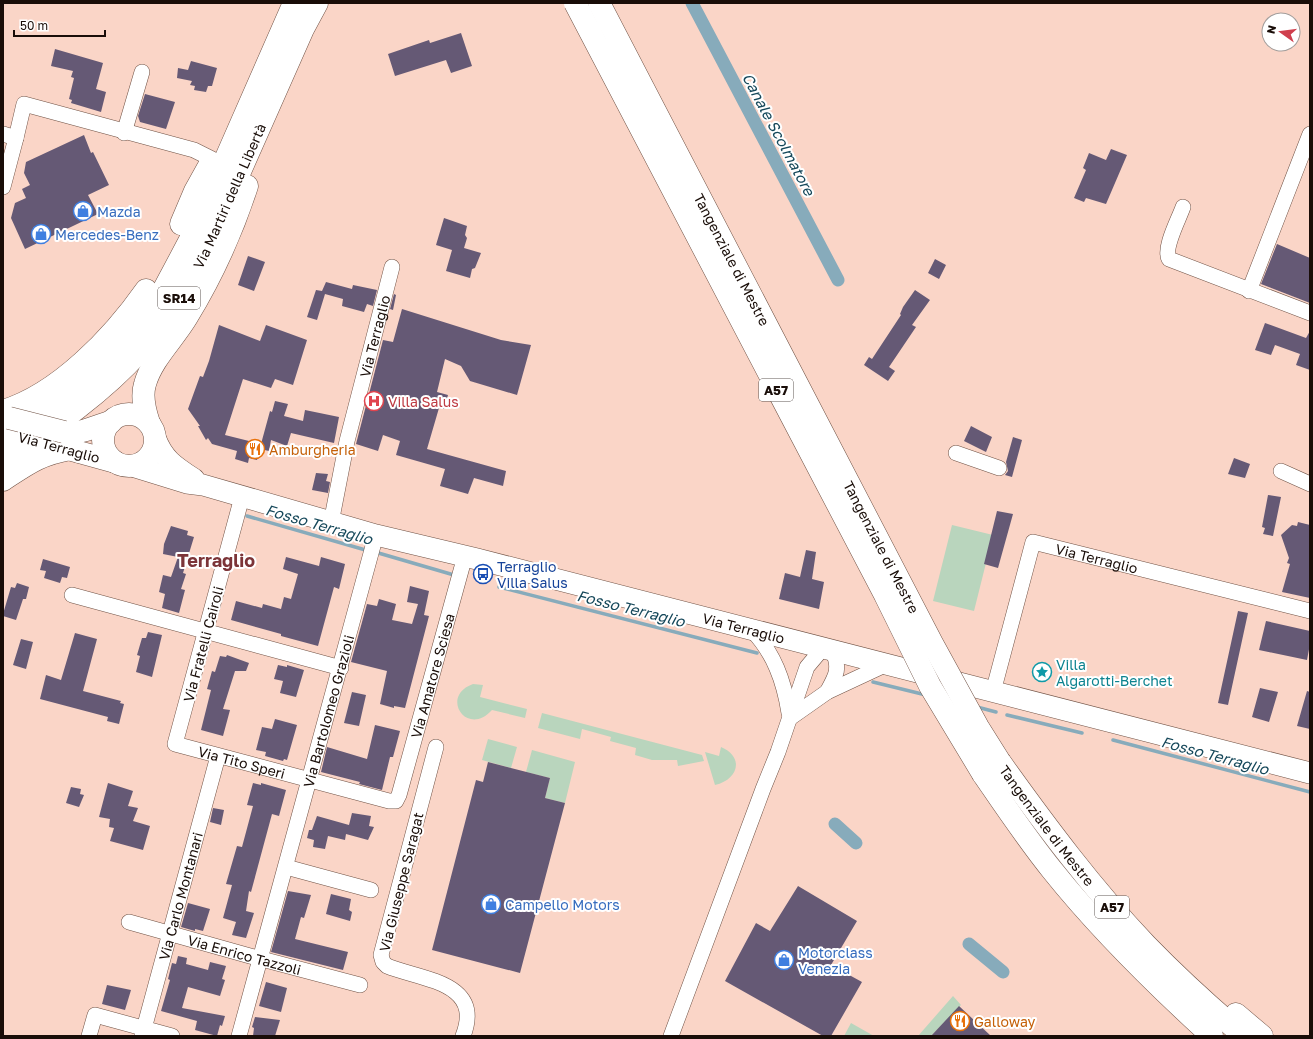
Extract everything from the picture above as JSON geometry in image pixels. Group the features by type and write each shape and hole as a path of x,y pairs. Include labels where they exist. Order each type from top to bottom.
{"main road":[{"name":"Via Martiri della Libertà","path":"30,425 43,411 79,384 122,345 150,310 177,268 220,156 259,87 294,3"},
{"name":"Via Martiri della Libertà","path":"30,425 101,390 121,371 158,329 175,305 192,278 303,29 317,3"},
{"name":"Tangenziale di Mestre","path":"575,3 888,602 930,686 991,768 1052,870 1131,960 1159,973 1244,1036"},
{"name":"Tangenziale di Mestre","path":"600,3 916,613 978,727 991,768"},
{"name":"SR14","path":"152,430 144,404 144,386 147,377 157,360 187,318 209,277 236,219 251,174 275,116 285,70"},
{"name":"SR14","path":"30,425 25,390 106,339 137,303 160,268 195,191 220,156"},
{"path":"132,414 141,417 152,430 155,445 150,456 140,464 124,464 106,450 104,441 106,431 111,422 123,415 132,414"},
{"name":"Via Terraglio","path":"30,425 74,433 82,432 111,422"},
{"name":"Via Terraglio","path":"30,425 124,464 187,483 203,485"},
{"path":"3,480 37,458 48,453 30,425 6,452"},
{"name":"Via Terraglio","path":"152,430 162,453 177,467 203,485 240,506 331,522 374,544 465,556 1310,773"},
{"name":"Tangenziale di Mestre","path":"1159,973 1212,1036"},
{"name":"A57","path":"1159,973 1192,1036"},
{"name":"A57","path":"1159,973 1218,998 1262,1036"}],"street":[{"path":"124,132 142,72"},
{"path":"3,187 10,136 24,104 124,132 220,156"},
{"path":"1249,291 1310,134"},
{"path":"1183,207 1169,243 1167,256 1169,259 1249,291 1310,313"},
{"name":"Via Terraglio","path":"331,522 347,441 392,267"},
{"path":"956,453 999,468"},
{"path":"1281,471 1310,484"},
{"name":"Via Fratelli Cairoli","path":"175,744 240,506"},
{"name":"Via Terraglio","path":"993,692 1033,542 1310,611"},
{"name":"Via Bartolomeo Grazioli","path":"239,1036 259,958 286,867 374,544"},
{"name":"Via Amatore Sciesa","path":"399,795 465,556"},
{"path":"72,595 341,668"},
{"path":"751,629 763,642 782,677 790,718"},
{"path":"671,1036 790,718 807,667 827,649 837,660 837,670 827,692"},
{"path":"790,718 827,692 887,664"},
{"name":"Via Tito Speri","path":"175,744 392,802 396,801 399,795"},
{"name":"Via Giuseppe Saragat","path":"436,747 381,955 383,962 387,966 446,985 458,993 466,1005 468,1015 463,1036"},
{"name":"Via Carlo Montanari","path":"143,1032 218,756"},
{"path":"286,867 371,890"},
{"name":"Via Enrico Tazzoli","path":"130,922 360,985"},
{"path":"89,1036 95,1014 143,1032 172,1036"}],"green space":[{"path":"952,525 993,535 974,611 933,601"},
{"path":"473,684 483,685 480,697 527,709 525,718 492,710 483,717 474,719 466,717 460,712 457,705 458,697 463,690"},
{"path":"542,713 702,755 704,761 678,766 677,760 652,760 635,755 636,748 610,741 611,737 582,729 580,739 538,728"},
{"path":"488,739 517,747 511,768 482,760"},
{"path":"721,747 729,751 733,756 736,762 736,768 729,778 715,785 705,752 719,756"},
{"path":"532,750 575,762 565,803 545,798 550,778 526,772"},
{"path":"953,996 961,1005 931,1036 918,1036"},
{"path":"851,1023 874,1036 844,1036"}],"building":[{"path":"461,33 472,66 451,73 446,60 395,76 388,54 429,40 430,43"},
{"path":"55,49 103,63 96,89 106,92 101,112 71,103 72,100 69,99 74,78 71,77 73,71 51,66"},
{"path":"191,61 217,68 212,86 208,86 206,92 194,90 195,86 190,85 192,81 177,78 178,68 188,70"},
{"path":"145,94 175,102 166,129 140,122 138,116"},
{"path":"84,135 91,153 93,152 109,185 88,195 98,214 25,249 11,218 15,203 26,198 22,189 30,185 24,173 26,162"},
{"path":"1111,149 1127,155 1106,204 1086,198 1084,202 1074,198 1086,170 1083,168 1089,153 1106,160"},
{"path":"444,218 467,226 465,235 467,238 464,248 481,253 475,268 472,269 470,278 446,271 452,250 436,245"},
{"path":"1277,244 1310,258 1310,303 1261,284"},
{"path":"248,256 265,262 254,291 238,285"},
{"path":"935,259 946,265 939,279 928,273"},
{"path":"326,282 352,289 353,285 377,290 373,306 367,304 364,312 342,306 343,299 325,294 317,320 307,317 316,290 322,291"},
{"path":"915,290 930,300 912,325 916,327 889,367 895,371 888,381 864,365 869,357 872,359 901,315 900,314 903,307"},
{"path":"394,294 396,295 393,310 390,309"},
{"name":"Villa Salus","path":"402,309 501,340 531,345 517,395 470,381 461,366 445,359 437,392 448,395 444,409 439,408 427,449 506,471 503,486 474,478 468,494 440,486 445,469 396,455 400,441 383,435 378,451 356,444 383,340 393,342"},
{"path":"1265,323 1306,338 1310,331 1310,370 1296,365 1300,354 1275,345 1271,355 1255,350"},
{"path":"219,325 260,341 266,325 307,340 293,385 275,379 271,388 243,379 225,435 261,444 270,411 272,412 275,401 288,404 284,416 303,421 305,410 339,417 334,443 291,433 287,446 271,440 269,451 260,449 257,460 249,458 248,463 235,459 237,451 212,444 208,438 206,440 198,426 200,426 188,409 200,376 203,377 209,361"},
{"path":"971,426 992,437 986,452 964,441"},
{"path":"1013,437 1022,440 1012,477 1005,475 1008,471 1006,462"},
{"path":"1234,458 1250,464 1245,478 1228,474"},
{"path":"316,473 328,474 326,481 330,482 328,493 312,490"},
{"path":"1268,495 1281,497 1273,536 1263,534 1265,528 1262,527"},
{"path":"997,511 1013,514 998,568 984,564"},
{"path":"1298,522 1310,525 1310,598 1282,592 1290,564 1287,563 1289,558 1281,535 1292,525 1297,526"},
{"path":"171,526 188,531 187,535 194,537 183,573 186,574 181,589 185,590 179,613 162,608 165,594 159,592 163,575 171,577 178,557 163,554 164,544"},
{"path":"806,550 816,552 812,579 824,582 819,609 779,599 785,573 800,577"},
{"path":"286,557 319,566 321,557 345,564 339,589 334,587 318,646 231,620 236,601 262,608 263,604 281,609 284,597 291,599 298,574 283,569"},
{"path":"43,559 70,567 67,578 62,577 60,583 44,578 46,571 40,570"},
{"path":"17,583 29,587 26,599 23,599 16,620 3,616 3,614 11,587 15,588"},
{"path":"410,586 429,591 424,615 429,616 405,708 394,706 394,708 380,704 387,671 351,662 367,604 377,606 379,599 396,604 392,620 412,624 418,604 407,602"},
{"path":"1238,611 1248,613 1228,705 1218,703"},
{"path":"1266,621 1310,631 1310,644 1307,660 1259,650"},
{"path":"148,632 162,635 152,677 136,672 140,656 137,655 142,638 146,638"},
{"path":"75,633 97,639 83,691 121,701 120,703 124,704 119,724 107,721 108,717 40,699 46,675 61,680"},
{"path":"21,639 33,642 26,669 13,665"},
{"path":"227,655 249,663 246,671 235,671 223,709 230,710 223,736 201,730 211,690 207,689 212,671 215,672 220,656 226,657"},
{"path":"278,665 287,667 287,665 304,670 296,697 280,693 283,681 274,679"},
{"path":"1260,688 1278,692 1269,722 1252,717"},
{"path":"1307,691 1310,692 1310,729 1297,726"},
{"path":"352,692 366,695 359,726 344,723"},
{"path":"275,719 297,725 287,760 284,759 283,761 265,756 266,752 256,750 262,727 272,729"},
{"path":"375,725 400,731 393,757 390,757 382,790 359,784 360,782 321,772 327,747 367,759"},
{"name":"Campello Motors","path":"488,762 550,778 545,798 565,803 520,973 432,950 476,780 483,782"},
{"path":"108,783 133,791 128,806 138,808 133,821 150,826 143,850 110,841 114,828 109,827 110,819 99,817"},
{"path":"253,783 261,785 261,783 286,790 279,816 272,814 251,892 249,891 246,911 254,913 246,938 232,935 236,922 223,918 232,885 226,884 237,846 242,847 253,806 247,805"},
{"path":"71,787 81,789 80,794 84,795 79,807 66,803"},
{"path":"213,808 224,810 221,825 210,822"},
{"path":"352,813 371,816 369,826 374,827 368,840 346,834 345,840 328,836 325,849 313,847 314,840 307,838 309,830 312,830 317,816 349,825"},
{"name":"Motorclass Venezia","path":"798,886 857,921 831,965 862,982 831,1036 823,1036 725,981 756,923 770,931"},
{"path":"288,891 311,895 304,918 301,917 295,939 348,952 343,970 271,952"},
{"path":"331,894 351,899 349,910 352,912 350,921 326,914"},
{"path":"188,903 210,909 203,931 195,929 195,931 181,927"},
{"path":"178,956 187,958 186,964 208,970 210,962 226,966 222,979 225,980 220,996 188,987 182,1008 225,1016 222,1026 220,1025 217,1036 195,1030 197,1021 161,1011 170,980 168,979 172,963 176,964"},
{"path":"266,982 287,988 281,1012 259,1006"},
{"path":"107,985 131,990 125,1010 102,1004"},
{"name":"Galloway","path":"959,1006 991,1036 931,1036"},
{"path":"255,1017 280,1020 275,1036 253,1036 254,1028 252,1027"}],"waterway":[{"name":"Canale Scolmatore","path":"692,3 838,280"},
{"name":"Fosso Terraglio","path":"247,516 369,551"},
{"name":"Fosso Terraglio","path":"375,552 454,575"},
{"name":"Fosso Terraglio","path":"499,587 757,653"},
{"name":"Fosso Terraglio","path":"873,682 926,695"},
{"name":"Fosso Terraglio","path":"977,707 996,712"},
{"name":"Fosso Terraglio","path":"1007,715 1082,733"},
{"name":"Fosso Terraglio","path":"1113,740 1310,792"},
{"name":"Canale Scolmatore","path":"835,824 856,843"},
{"name":"Canale Scolmatore","path":"969,944 1003,972"}],"place":[{"name":"Mazda","path":"83,211"},
{"name":"Mercedes-Benz","path":"41,234"},
{"name":"Villa Salus","path":"374,401"},
{"name":"Amburgheria","path":"255,449"},
{"name":"Terraglio Villa Salus","path":"483,574"},
{"name":"Villa Algarotti-Berchet","path":"1042,672"},
{"name":"Campello Motors","path":"491,904"},
{"name":"Motorclass Venezia","path":"784,960"},
{"name":"Galloway","path":"960,1021"}],"district":[{"name":"Terraglio","path":"216,560"}]}
